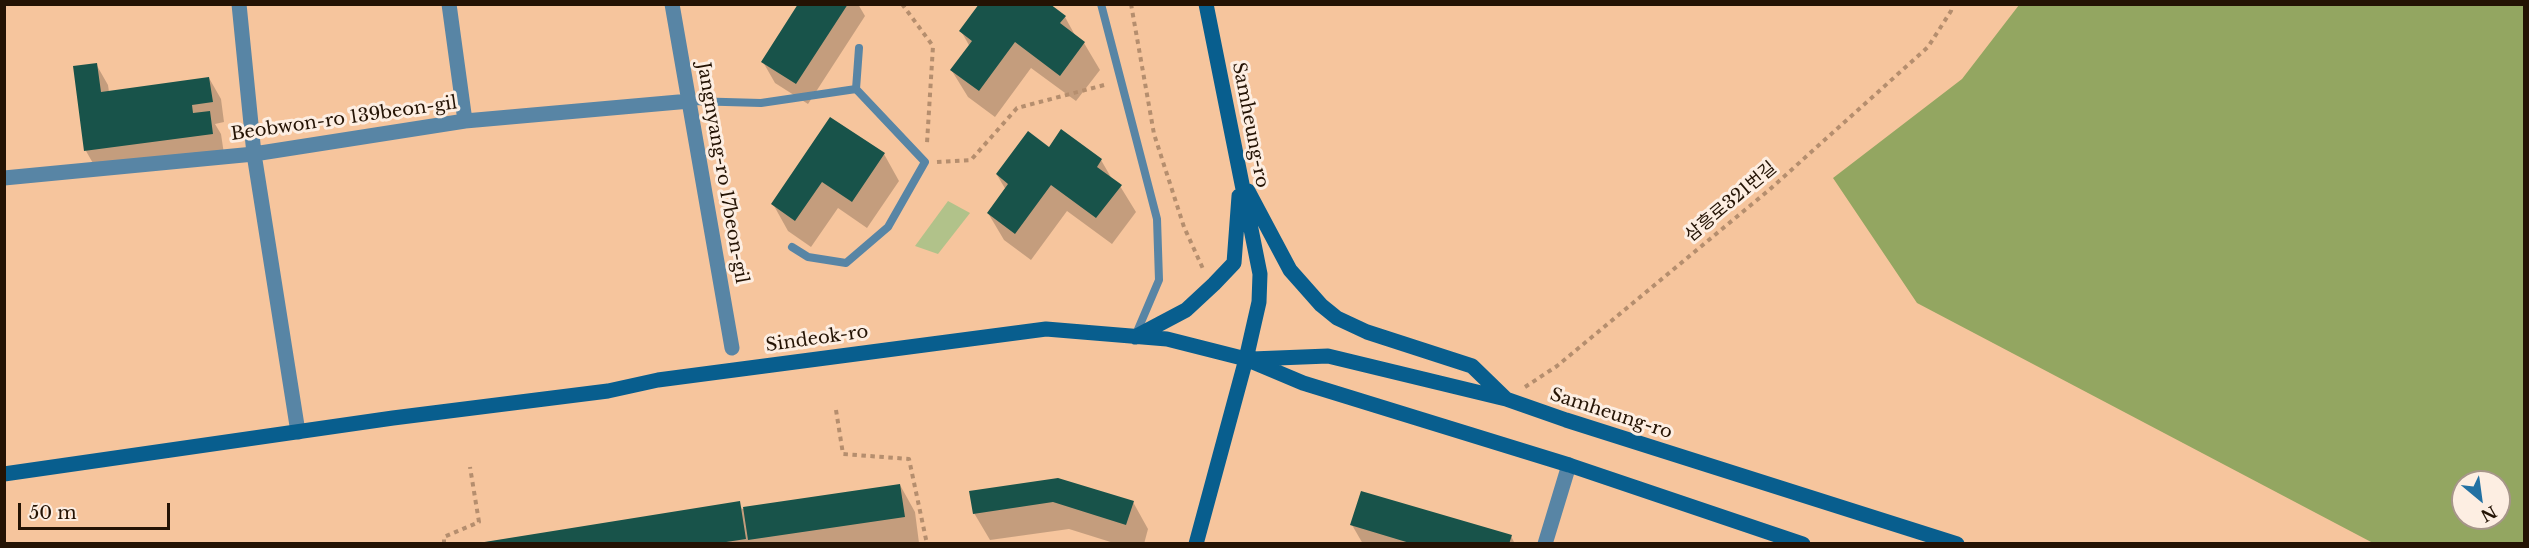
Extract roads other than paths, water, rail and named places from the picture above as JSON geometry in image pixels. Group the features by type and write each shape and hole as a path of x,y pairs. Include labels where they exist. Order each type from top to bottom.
{"main road":[{"name":"Samheung-ro","path":"1206,4 1260,274 1259,302 1246,359 1328,356 1506,399 1957,543"},
{"path":"1135,336 1186,310 1234,263 1240,175"},
{"path":"1240,175 1290,270 1321,305 1337,318 1367,332 1472,366 1506,399"},
{"name":"Sindeok-ro","path":"4,474 393,418 608,391 658,380 1046,329 1167,339 1246,359"},
{"path":"1196,543 1246,359 1303,383 1569,465 1803,543"}],"street":[{"path":"238,4 254,154 298,432"},
{"path":"449,4 465,121"},
{"name":"Jangnyang-ro 17beon-gil","path":"672,4 732,348"},
{"name":"Beobwon-ro 139beon-gil","path":"4,178 254,154 465,121 690,101"},
{"path":"1545,543 1569,465"}],"lane":[{"path":"1101,4 1157,219 1159,280 1135,336"},
{"path":"792,247 808,257 846,263 888,227 925,162 856,88 859,48"},
{"path":"690,101 761,103 856,88"}]}
